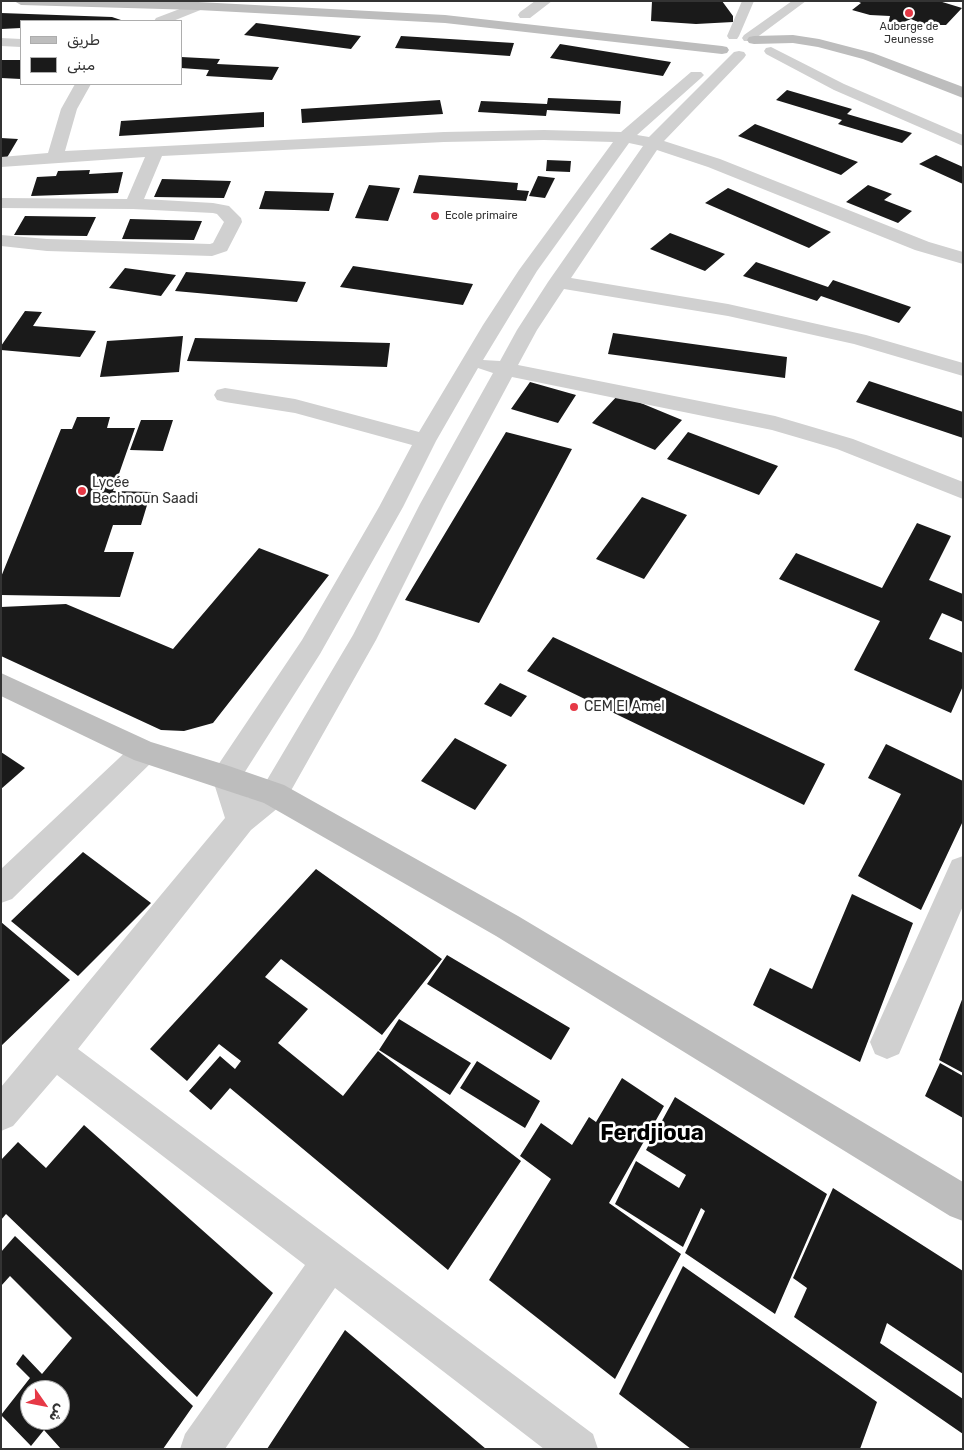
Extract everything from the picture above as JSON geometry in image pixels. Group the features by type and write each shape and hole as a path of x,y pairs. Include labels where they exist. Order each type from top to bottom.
{"main road":[{"path":"21,1 198,6 445,19 728,46 757,45 793,39 818,43 868,56 963,93"},
{"path":"331,1 525,15 615,24"},
{"path":"684,31 728,46"},
{"path":"757,45 823,53 868,67 963,106"},
{"path":"1,684 144,752 274,794 506,926 963,1204"}],"street":[{"path":"525,15 545,1"},
{"path":"164,20 198,6"},
{"path":"757,45 839,88 963,141"},
{"path":"241,821 226,777 311,647 391,507 425,441 528,270 625,137 728,46"},
{"path":"1,1114 54,1052 241,821 274,794 363,640 432,504 505,369 558,282 653,143 728,46"},
{"path":"55,157 69,110 82,85"},
{"path":"1,162 55,157 444,137 544,135 625,137 653,143 714,163 922,246 963,258"},
{"path":"133,204 156,152"},
{"path":"1,240 46,245 205,250 220,247 233,222 232,218 223,210 213,208 133,204 5,191 20,161"},
{"path":"558,282 728,310 859,338 963,370"},
{"path":"472,361 774,423 845,444 920,472 963,491"},
{"path":"225,395 295,406 425,441"},
{"path":"1,889 144,752"},
{"path":"887,1042 963,870"},
{"path":"54,1052 578,1449"},
{"path":"200,1449 330,1262"}],"lane":[{"path":"757,45 800,1"},
{"path":"728,46 747,2"},
{"path":"1,42 20,43"}],"building":[{"path":"652,1 722,1 733,16 733,22 696,24 651,21"},
{"name":"Auberge de Jeunesse","path":"857,1 939,1 962,8 946,25 925,25 911,19 887,29 890,16 870,15 852,10 861,3"},
{"path":"1,13 112,17 121,20 20,20 20,28 1,29"},
{"path":"256,23 361,36 351,49 244,35"},
{"path":"401,36 514,43 510,56 395,48"},
{"path":"560,44 671,62 663,76 550,58"},
{"path":"182,57 220,59 217,64 279,67 272,80 206,76 209,70 182,68"},
{"path":"1,60 20,60 20,79 1,78"},
{"path":"787,90 852,109 847,114 912,133 902,143 838,124 842,120 776,100"},
{"path":"548,98 621,101 620,114 547,110 546,116 478,112 481,101 547,104"},
{"path":"440,100 443,114 302,123 301,109"},
{"path":"264,112 264,127 119,136 121,121"},
{"path":"755,124 858,162 841,175 738,136"},
{"path":"1,138 18,139 5,161 1,160"},
{"path":"936,155 963,167 963,184 919,164"},
{"path":"547,160 571,161 570,172 546,171"},
{"path":"90,170 89,174 123,172 118,193 31,196 37,177 56,176 58,171"},
{"path":"419,175 518,183 517,190 529,191 526,201 413,193"},
{"path":"538,176 555,178 545,198 529,196"},
{"path":"162,179 231,181 224,198 154,197"},
{"path":"369,185 400,188 388,221 355,218"},
{"path":"868,185 892,194 884,200 912,211 898,223 846,202"},
{"path":"728,188 831,232 809,248 705,203"},
{"path":"265,191 334,193 329,211 259,209"},
{"path":"25,216 96,217 87,236 14,235"},
{"path":"130,219 202,221 194,240 122,239"},
{"path":"670,233 725,254 705,271 650,249"},
{"path":"756,262 828,287 833,280 911,307 899,323 821,296 817,301 743,276"},
{"path":"353,266 473,284 463,305 340,287"},
{"path":"125,268 176,275 161,296 109,288"},
{"path":"186,272 306,282 297,302 175,291"},
{"path":"25,311 42,312 33,326 96,331 80,357 1,350 1,346"},
{"path":"613,333 787,357 785,378 608,354"},
{"path":"183,336 179,372 100,377 107,341"},
{"path":"195,338 390,343 387,367 187,361"},
{"path":"869,381 963,412 963,438 856,402"},
{"path":"530,382 576,395 558,423 511,409"},
{"path":"619,394 682,420 655,450 592,423"},
{"path":"77,417 110,417 107,428 135,428 113,491 151,492 141,525 113,525 104,552 134,552 120,597 1,595 1,577 61,429 72,429"},
{"path":"141,420 173,420 163,451 130,450"},
{"path":"506,432 572,449 479,623 405,600"},
{"path":"688,432 778,466 759,495 667,459"},
{"path":"642,497 687,515 644,579 596,559"},
{"path":"917,523 951,536 929,580 963,594 963,622 942,613 929,639 963,653 963,686 951,713 854,670 880,621 779,579 796,553 882,588"},
{"path":"259,548 329,575 213,723 184,731 161,730 1,656 1,607 66,604 173,649"},
{"path":"553,637 825,764 804,805 527,671"},
{"path":"500,683 527,696 511,717 484,704"},
{"path":"455,738 507,765 475,810 421,781"},
{"path":"886,744 963,781 963,821 921,910 858,876 901,794 868,778"},
{"path":"1,752 25,768 1,789"},
{"path":"83,852 151,903 78,976 11,921"},
{"path":"316,869 442,959 382,1035 281,959 265,977 308,1009 278,1043 343,1096 378,1051 521,1161 448,1270 230,1088 211,1110 189,1091 220,1056 235,1069 241,1061 219,1044 187,1081 150,1049"},
{"path":"852,894 913,923 860,1062 753,1005 770,968 812,989"},
{"path":"1,922 70,980 1,1046"},
{"path":"447,955 570,1028 551,1060 427,984"},
{"path":"963,997 963,1073 939,1060"},
{"path":"399,1019 471,1063 450,1095 379,1050"},
{"path":"477,1061 540,1101 525,1128 460,1088"},
{"path":"940,1063 963,1076 963,1118 925,1096"},
{"path":"622,1078 664,1106 609,1203 681,1254 615,1379 489,1280 551,1179 520,1156 541,1123 572,1145 589,1117 596,1122"},
{"path":"675,1097 827,1194 775,1314 685,1253 705,1211 701,1208 683,1247 615,1204 636,1161 679,1188 686,1175 646,1150"},
{"path":"84,1125 273,1293 197,1397 6,1214 1,1220 1,1160 18,1142 46,1168"},
{"path":"833,1188 963,1271 963,1374 887,1323 880,1343 963,1399 963,1434 794,1317 807,1288 793,1278"},
{"path":"15,1236 193,1406 163,1449 61,1449 44,1430 70,1430 70,1380 28,1380 30,1378 16,1364 23,1354 42,1374 72,1338 10,1276 1,1286 1,1252"},
{"path":"683,1266 877,1402 860,1449 691,1449 619,1394"},
{"path":"345,1330 486,1449 267,1449"},
{"path":"20,1391 20,1430 44,1430 31,1446 1,1415"}],"place":[{"name":"Auberge de Jeunesse","path":"909,13"},
{"name":"Ecole primaire","path":"435,216"},
{"name":"Lycée Bechnoun Saadi","path":"82,491"},
{"name":"CEM El Amel","path":"574,707"}],"district":[{"name":"Ferdjioua","path":"652,1134"}]}
